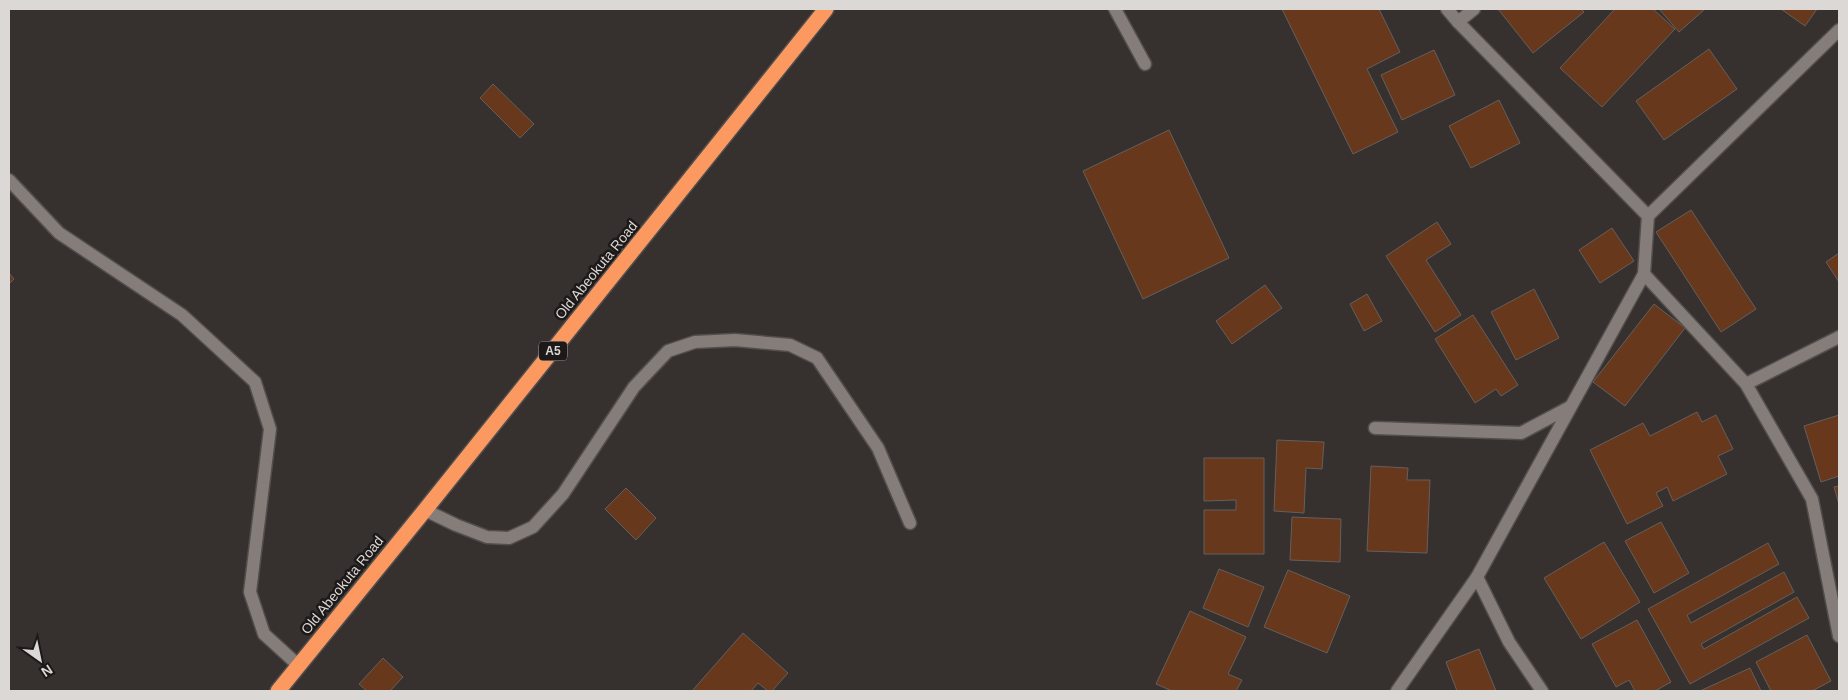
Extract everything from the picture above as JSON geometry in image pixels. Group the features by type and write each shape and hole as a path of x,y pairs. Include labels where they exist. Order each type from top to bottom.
{"highway":[{"name":"Old Abeokuta Road","path":"278,691 826,9"}],"street":[{"path":"1115,9 1146,64"},
{"path":"1447,9 1648,216"},
{"path":"1458,22 1474,9"},
{"path":"1396,691 1477,577 1644,274 1648,216 1839,30"},
{"path":"9,180 59,233 182,316 255,382 270,428 250,592 264,634 298,665"},
{"path":"1644,274 1746,384 1812,499 1839,636"},
{"path":"1746,384 1839,337"},
{"path":"425,510 487,537 509,538 533,526 563,494 634,387 668,351 695,342 735,340 790,345 817,358 878,448 910,523"},
{"path":"1375,428 1521,433 1570,407"},
{"path":"1477,577 1509,642 1542,691"}],"building":[{"path":"1282,9 1379,9 1400,52 1367,69 1398,132 1353,154"},
{"path":"1498,9 1581,9 1584,12 1533,53"},
{"path":"1615,9 1653,9 1675,29 1602,107 1560,68"},
{"path":"1659,9 1705,9 1679,32"},
{"path":"1781,9 1817,9 1805,26"},
{"path":"1709,49 1737,89 1664,140 1636,101"},
{"path":"1434,50 1455,95 1402,120 1381,75"},
{"path":"493,84 534,124 520,138 480,98"},
{"path":"1499,100 1520,143 1471,168 1449,126"},
{"path":"1169,130 1229,258 1143,299 1083,171"},
{"path":"1691,210 1756,309 1721,332 1656,232"},
{"path":"1437,222 1451,244 1426,260 1461,315 1435,332 1386,256"},
{"path":"1612,228 1634,261 1600,283 1579,250"},
{"path":"1839,253 1839,282 1826,262"},
{"path":"9,273 14,279 9,284"},
{"path":"1265,285 1282,308 1232,344 1216,321"},
{"path":"1534,289 1559,338 1516,360 1491,312"},
{"path":"1367,294 1382,321 1364,331 1350,304"},
{"path":"1654,304 1685,328 1625,406 1593,382"},
{"path":"1473,315 1518,385 1501,396 1496,389 1475,403 1435,339"},
{"path":"1697,412 1702,422 1716,415 1733,449 1718,456 1727,474 1673,501 1667,487 1656,493 1663,506 1627,524 1590,450 1643,423 1650,436"},
{"path":"1839,415 1839,476 1821,482 1804,426"},
{"path":"1277,440 1324,442 1322,469 1306,468 1304,513 1274,511"},
{"path":"1204,458 1264,458 1264,554 1204,554 1204,510 1236,510 1236,500 1204,501"},
{"path":"1371,466 1408,468 1407,480 1430,480 1427,553 1367,551"},
{"path":"1839,486 1839,504 1834,487"},
{"path":"626,488 656,518 636,540 605,509"},
{"path":"1292,517 1341,519 1340,562 1290,560"},
{"path":"1661,522 1689,573 1654,593 1625,541"},
{"path":"1604,542 1640,602 1581,639 1544,578"},
{"path":"1768,543 1779,564 1687,615 1691,623 1784,572 1794,592 1701,644 1704,649 1797,597 1809,618 1690,684 1648,609"},
{"path":"1219,569 1264,587 1248,627 1203,608"},
{"path":"1288,570 1350,596 1327,653 1264,627"},
{"path":"1190,611 1246,637 1228,674 1242,680 1236,691 1172,691 1156,684"},
{"path":"1637,620 1671,682 1655,691 1635,691 1629,680 1616,687 1592,644"},
{"path":"743,633 788,673 772,691 768,691 758,683 751,691 692,691"},
{"path":"1807,635 1831,681 1812,691 1771,691 1756,662"},
{"path":"1479,649 1496,691 1457,691 1446,662"},
{"path":"383,658 403,677 390,691 367,691 359,684"},
{"path":"1750,668 1761,691 1700,691"}]}
